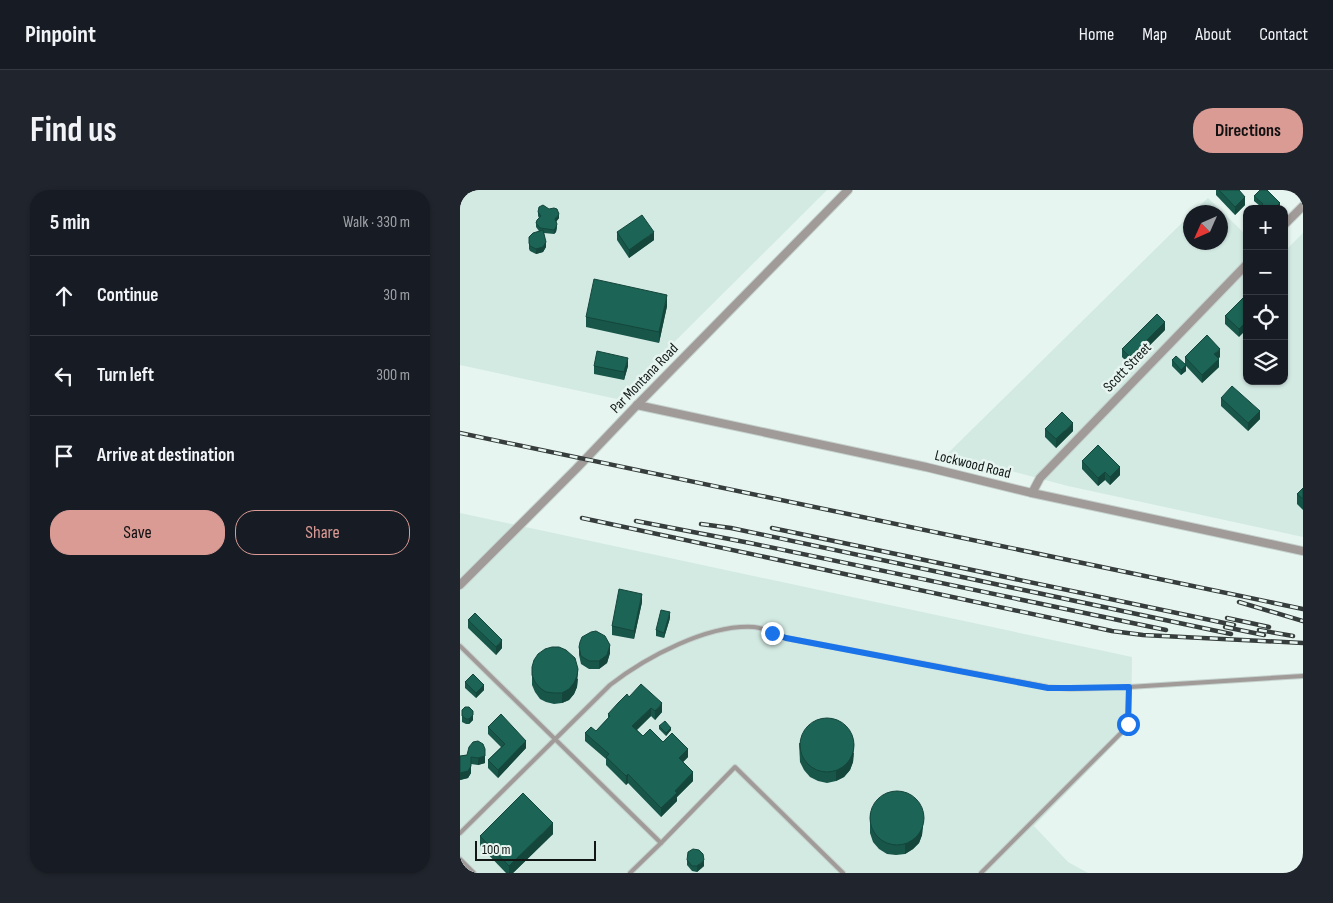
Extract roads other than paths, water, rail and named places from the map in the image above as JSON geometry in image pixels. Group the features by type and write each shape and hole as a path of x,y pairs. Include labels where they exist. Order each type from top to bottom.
{"street":[{"name":"Par Montana Road","path":"460,584 576,469 848,190"},
{"path":"1288,221 1303,206"},
{"name":"Scott Street","path":"1032,493 1040,478 1243,268"},
{"name":"Lockwood Road","path":"637,405 1303,551"}],"lane":[{"path":"460,833 610,684 642,662 666,650 692,639 739,627 756,627 786,638 1048,688 1129,687 1303,676"},
{"path":"460,646 661,843"},
{"path":"980,873 1123,731 1128,724 1129,687"},
{"path":"630,873 735,767 843,873"},
{"path":"460,859 474,873"}],"railway":[{"path":"460,433 1303,609"},
{"path":"582,518 1112,631 1143,635 1303,643"},
{"path":"636,521 1166,630"},
{"path":"701,524 731,528 1231,634"},
{"path":"772,528 1234,625"},
{"path":"1239,602 1303,621"},
{"path":"1227,618 1269,627"},
{"path":"1225,627 1264,635"},
{"path":"1259,630 1293,636"}]}
